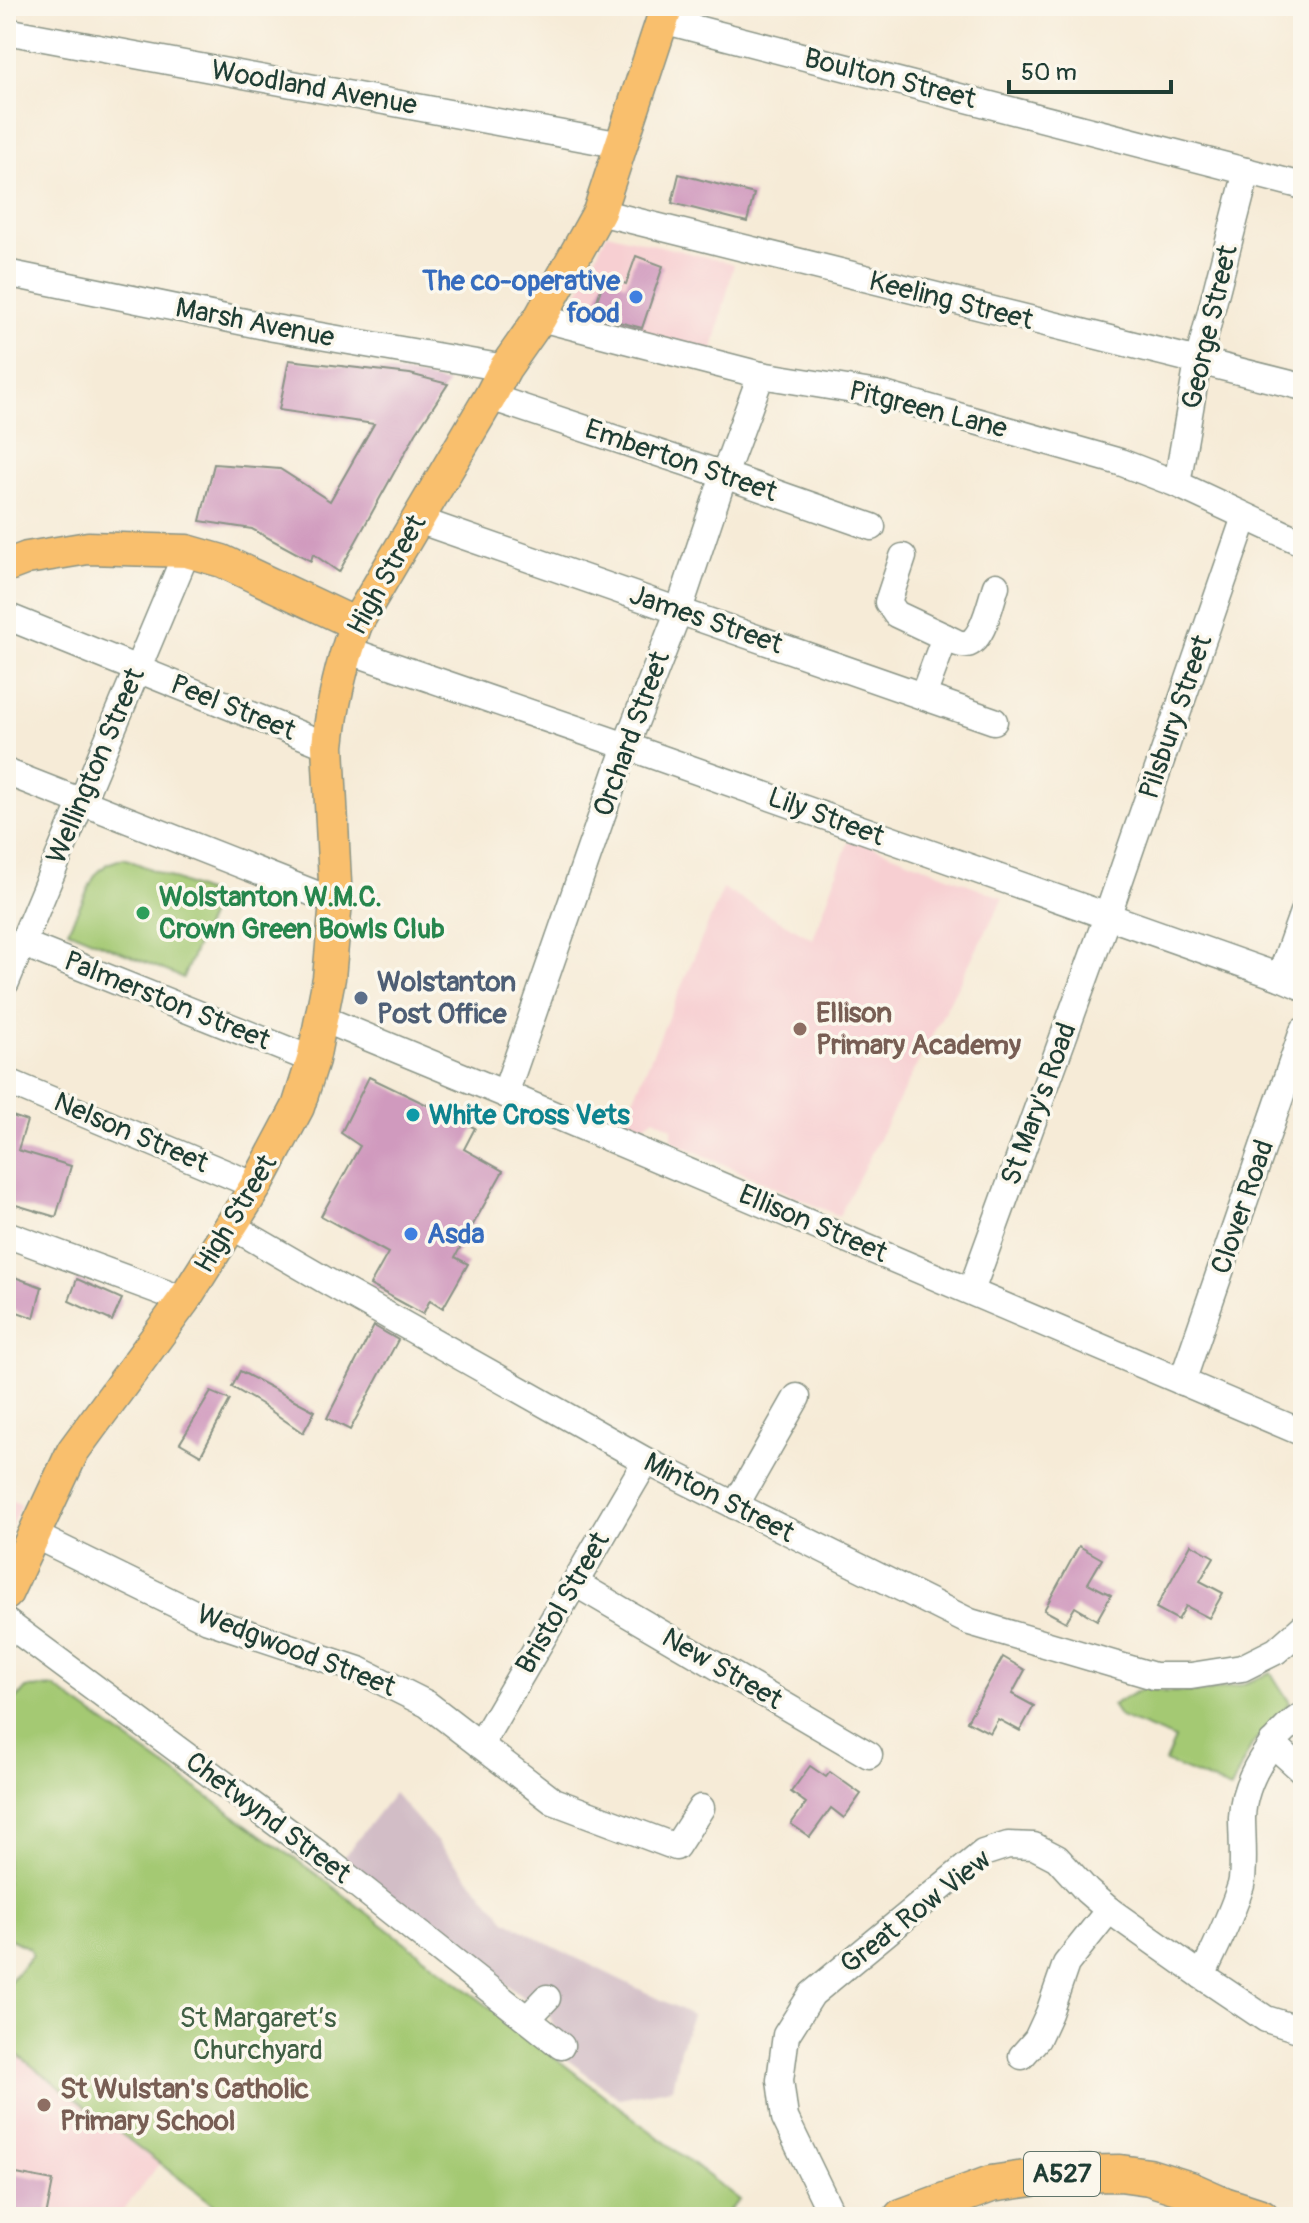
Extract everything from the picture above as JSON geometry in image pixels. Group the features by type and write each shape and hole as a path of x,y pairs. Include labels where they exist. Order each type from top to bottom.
{"highway":[{"name":"A527","path":"902,2217 991,2184 1060,2174 1120,2173 1149,2177 1190,2190 1230,2211 1261,2217"}],"main road":[{"name":"High Street","path":"6,1594 73,1451 184,1300 256,1186 298,1107 313,1060 329,978 336,902 328,746 330,721 351,637 505,368 540,318 599,212 664,13"},
{"path":"6,566 27,558 88,548 187,551 222,561 351,637"}],"street":[{"name":"Boulton Street","path":"664,13 1303,186"},
{"name":"Woodland Avenue","path":"6,31 622,145"},
{"name":"George Street","path":"1177,484 1198,362 1247,171"},
{"name":"Keeling Street","path":"599,212 1303,387"},
{"name":"Marsh Avenue","path":"6,273 274,328 505,368"},
{"name":"Pitgreen Lane","path":"540,318 761,375 884,395 1120,462 1177,484 1303,543"},
{"name":"Orchard Street","path":"505,1094 626,746 679,610 761,375"},
{"name":"Emberton Street","path":"490,397 872,527"},
{"name":"Pilsbury Street","path":"1107,917 1245,517"},
{"name":"James Street","path":"418,520 994,721"},
{"name":"Wellington Street","path":"6,982 187,551"},
{"path":"903,557 888,602 896,614 963,645 972,643 979,636 996,586"},
{"name":"Peel Street","path":"6,616 328,746"},
{"name":"Lily Street","path":"351,637 626,746 1292,982"},
{"path":"923,696 945,637"},
{"path":"6,772 336,902"},
{"path":"1292,982 1303,912"},
{"name":"St Mary's Road","path":"971,1291 1107,917"},
{"name":"Palmerston Street","path":"21,943 313,1060"},
{"name":"Ellison Street","path":"321,1018 1303,1433"},
{"name":"Clover Road","path":"1182,1382 1303,1031"},
{"name":"Nelson Street","path":"6,1081 256,1186"},
{"name":"Minton Street","path":"230,1225 646,1461 970,1622 1154,1676 1191,1676 1242,1668 1276,1651 1303,1627"},
{"path":"6,1234 184,1300"},
{"path":"735,1506 797,1397"},
{"name":"Bristol Street","path":"480,1745 646,1461"},
{"name":"Wedgwood Street","path":"34,1535 208,1620 359,1670 427,1704 553,1801 676,1847 701,1808"},
{"name":"New Street","path":"575,1583 869,1755"},
{"name":"Chetwynd Street","path":"6,1622 329,1862 561,2046"},
{"path":"1202,1976 1242,1883 1242,1812 1254,1771 1272,1743 1303,1715"},
{"path":"1272,1743 1303,1771"},
{"name":"Great Row View","path":"833,2217 785,2118 780,2080 786,2035 812,1994 983,1853 1008,1845 1034,1846 1057,1858 1109,1910 1202,1976 1266,2019 1295,2028 1303,2026"},
{"path":"1022,2056 1037,2039 1066,1964 1109,1910"},
{"path":"527,2019 547,1998"}],"shaded area":[{"path":"607,233 734,264 712,354 567,316"},
{"name":"Ellison Primary Academy","path":"850,837 1003,898 839,1216 672,1141 672,1128 654,1118 639,1129 623,1123 723,889 813,939"},
{"path":"6,1498 21,1504 6,1537"},
{"path":"394,1793 506,1920 692,2015 680,2049 672,2088 619,2098 565,2058 549,2014 525,1999 343,1858"},
{"name":"St Wulstan's Catholic Primary School","path":"6,2046 159,2164 118,2217 6,2217"}],"green space":[{"name":"Wolstanton W.M.C. Crown Green Bowls Club","path":"124,858 217,897 183,978 68,930 95,875 107,864"},
{"path":"1271,1673 1290,1703 1252,1744 1231,1789 1165,1762 1175,1739 1120,1717 1112,1705 1143,1688 1201,1692 1241,1685"},
{"name":"St Margaret’s Churchyard","path":"54,1687 319,1876 740,2200 723,2217 230,2217 6,2046 6,1986 32,1955 29,1948 6,1937 6,1711 26,1688"}],"building":[{"path":"679,174 754,194 747,222 672,203"},
{"path":"636,256 663,266 642,328 592,315 605,277 626,284"},
{"path":"289,360 410,374 448,384 416,433 339,572 313,554 311,561 252,529 200,521 214,464 280,469 330,501 374,424 279,410"},
{"name":"Asda","path":"369,1077 475,1128 464,1149 503,1171 455,1257 468,1264 443,1308 430,1300 423,1314 370,1285 388,1253 321,1216 360,1146 341,1133"},
{"path":"6,1114 27,1121 18,1150 71,1166 56,1217 6,1202"},
{"path":"6,1274 42,1287 34,1318 6,1308"},
{"path":"77,1279 122,1299 112,1321 69,1301"},
{"path":"374,1326 398,1340 350,1430 327,1418"},
{"path":"240,1371 315,1411 303,1433 232,1387"},
{"path":"211,1392 230,1400 201,1455 180,1443"},
{"path":"1191,1544 1214,1557 1200,1581 1223,1593 1209,1618 1186,1606 1178,1620 1156,1608"},
{"path":"1079,1546 1102,1559 1088,1583 1111,1595 1097,1620 1075,1607 1066,1622 1044,1610"},
{"path":"1003,1657 1025,1670 1012,1694 1034,1706 1020,1731 998,1719 990,1733 967,1721"},
{"path":"810,1766 826,1777 830,1772 861,1794 844,1818 831,1808 810,1837 791,1824 806,1803 791,1792"},
{"path":"6,2172 53,2181 46,2217 6,2217"}],"place":[{"name":"The co-operative food","path":"636,297"},
{"name":"Wolstanton W.M.C. Crown Green Bowls Club","path":"143,913"},
{"name":"Wolstanton Post Office","path":"361,998"},
{"name":"Ellison Primary Academy","path":"800,1029"},
{"name":"White Cross Vets","path":"413,1115"},
{"name":"Asda","path":"411,1234"},
{"name":"St Wulstan's Catholic Primary School","path":"44,2105"}]}
